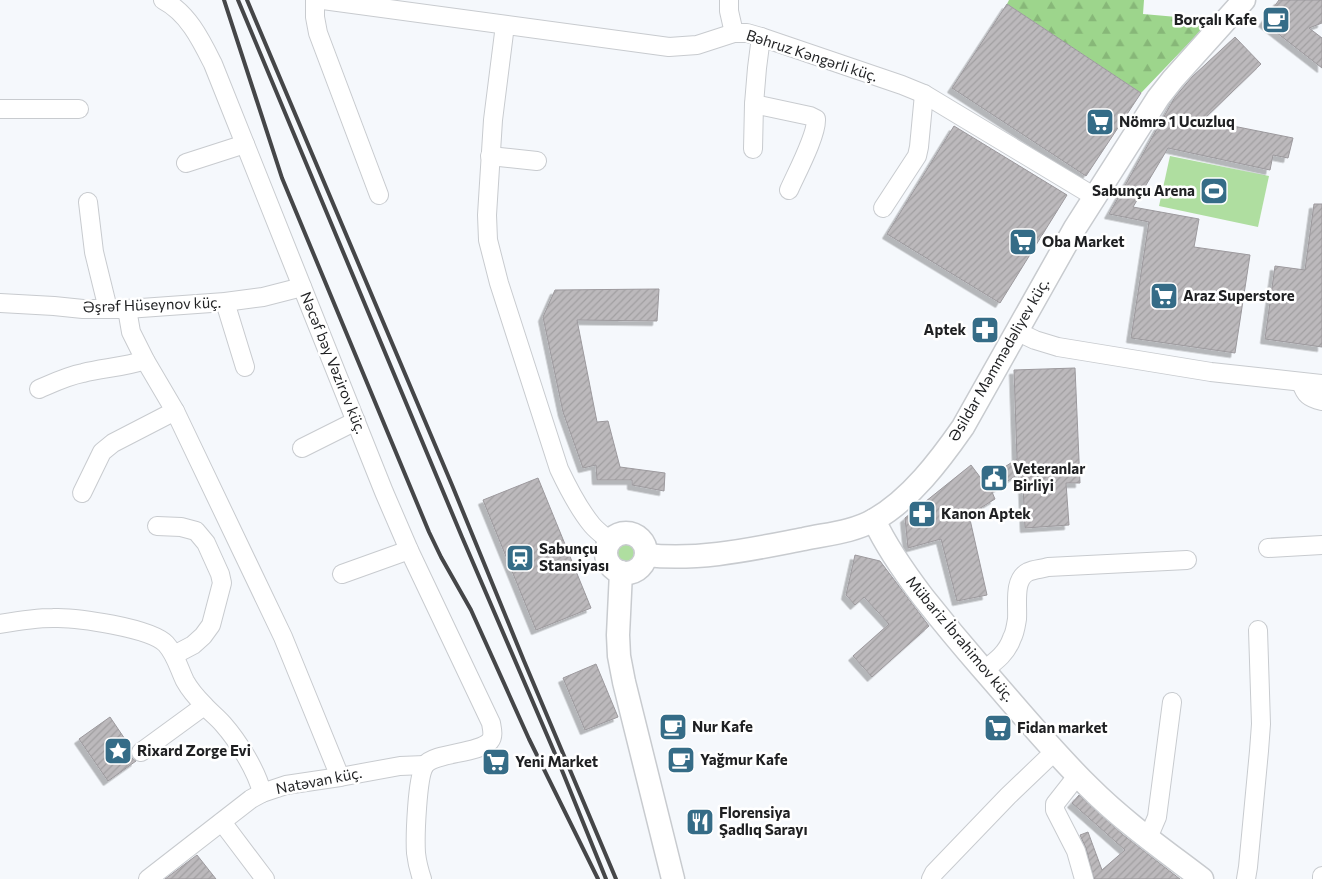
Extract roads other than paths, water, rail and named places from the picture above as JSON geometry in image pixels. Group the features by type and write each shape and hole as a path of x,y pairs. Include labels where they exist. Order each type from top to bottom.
{"street":[{"name":"Nəcəf bəy Vəzirov küç.","path":"163,0 178,11 202,40 409,550 491,723 492,736"},
{"path":"315,0 315,17 318,33 379,195"},
{"name":"Bəhruz Kəngərli küç.","path":"323,0 669,47 696,45 734,33 747,33 924,94 1095,197"},
{"path":"729,0 729,11 734,33"},
{"name":"Əsildar Məmmədəliyev küç.","path":"646,555 665,557 709,556 844,531 874,520 912,490 946,451 963,427 1070,237 1158,98 1172,79 1244,0"},
{"path":"505,25 492,120 486,215 490,251 554,454 567,486 592,526 610,541"},
{"path":"753,149 754,104 761,37"},
{"path":"883,208 917,156 924,94"},
{"path":"754,104 810,116 816,119 816,125 789,190"},
{"path":"0,109 79,109"},
{"path":"186,163 245,144"},
{"path":"490,156 537,161"},
{"path":"88,202 94,252 108,310"},
{"name":"Əşrəf Hüseynov küç.","path":"0,303 108,310 225,302 263,297 302,287"},
{"path":"225,302 245,367"},
{"path":"127,308 131,332 144,360 175,411 283,637 340,777"},
{"path":"1016,331 1035,340 1058,347 1211,372 1322,384"},
{"path":"39,390 81,373 134,364 144,360"},
{"path":"1301,382 1304,391 1311,398 1322,401"},
{"path":"82,493 102,452 113,442 175,411"},
{"path":"302,448 356,421"},
{"name":"Mübariz İbrahimov küç.","path":"874,520 882,538 904,572 956,638 1054,752 1077,776 1148,838 1202,879"},
{"path":"157,526 181,527 196,531 206,543 222,583 211,625 193,645 174,655"},
{"path":"629,533 643,543 646,555 641,566 636,570 620,572 608,561 606,551 610,541 619,534 629,533"},
{"path":"1268,548 1322,545"},
{"path":"342,574 409,550"},
{"path":"984,670 1007,650 1017,622 1018,587 1021,579 1028,572 1048,567 1187,560"},
{"path":"620,572 619,656 673,879"},
{"name":"Natəvan küç.","path":"0,624 54,618 75,618 116,625 155,636 162,640 174,655 191,691 230,734 252,768 259,781 262,793 286,785 400,766 426,765 436,759 486,744 492,736"},
{"path":"1246,879 1261,724 1258,630"},
{"path":"1148,838 1158,817 1172,702"},
{"path":"141,752 204,706"},
{"path":"931,879 934,873 987,816 1054,752"},
{"path":"422,879 416,852 416,825 422,773 426,765"},
{"path":"1077,776 1055,804 1055,810 1076,851 1084,879"},
{"path":"148,879 251,799 262,793"},
{"path":"222,822 264,879"}],"railway":[{"path":"224,0 282,178 429,532 471,610 529,739 598,879"},
{"path":"238,0 606,879"},
{"path":"247,0 616,879"}],"place":[{"name":"Borçalı Kafe","path":"1276,20"},
{"name":"Nömrə 1 Ucuzluq","path":"1100,122"},
{"name":"Sabunçu Arena","path":"1214,191"},
{"name":"Oba Market","path":"1023,242"},
{"name":"Araz Superstore","path":"1164,296"},
{"name":"Aptek","path":"985,330"},
{"name":"Veteranlar Birliyi","path":"994,478"},
{"name":"Kanon Aptek","path":"922,514"},
{"name":"Sabunçu Stansiyası","path":"520,558"},
{"name":"Nur Kafe","path":"673,727"},
{"name":"Fidan market","path":"998,728"},
{"name":"Rixard Zorge Evi","path":"118,751"},
{"name":"Yağmur Kafe","path":"681,760"},
{"name":"Yeni Market","path":"496,762"},
{"name":"Florensiya Şadlıq Sarayı","path":"700,822"}]}
